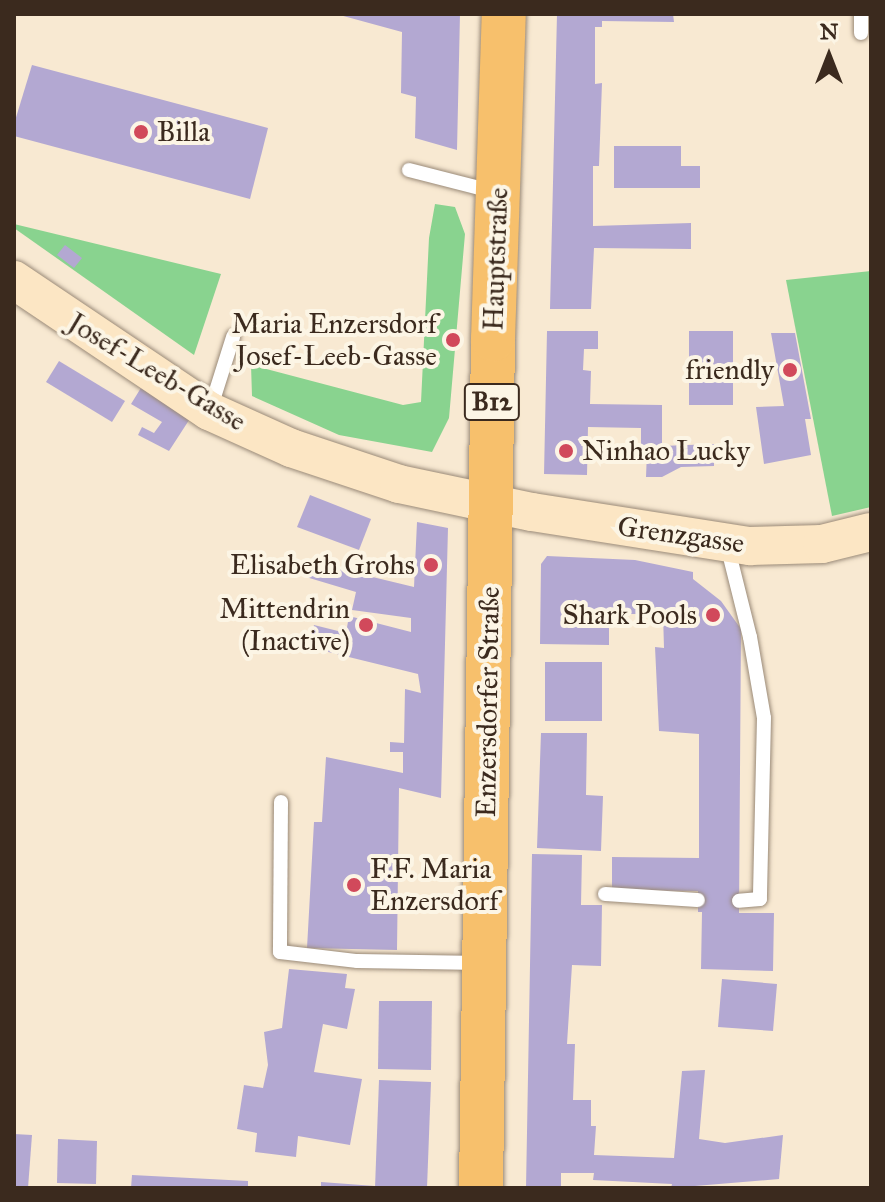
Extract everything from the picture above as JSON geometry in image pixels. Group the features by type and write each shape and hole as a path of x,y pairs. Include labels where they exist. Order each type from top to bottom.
{"main road":[{"name":"Hauptstraße","path":"491,504 504,14"},
{"name":"Enzersdorfer Straße","path":"481,1188 491,504"}],"street":[{"name":"Josef-Leeb-Gasse","path":"14,280 209,411 347,469 491,504"},
{"name":"Grenzgasse","path":"491,504 750,546 822,544 871,532"}],"lane":[{"path":"861,14 861,33"},
{"path":"409,170 499,193"},
{"path":"209,411 233,337"},
{"path":"726,543 750,637 764,718 760,899 739,901"},
{"path":"281,802 280,952 357,961 484,963"},
{"path":"605,894 698,900"}],"green space":[{"path":"435,204 455,207 465,234 449,418 432,452 339,435 252,396 251,365 403,405 421,402 429,238"},
{"path":"14,224 221,274 194,355 14,228"},
{"path":"871,271 871,507 832,516 786,280"}],"building":[{"path":"336,14 460,14 457,150 415,138 416,97 401,93 402,32"},
{"path":"557,14 673,14 674,22 602,21 602,27 595,27 595,84 602,83 599,166 593,166 593,226 691,223 691,249 594,248 591,309 550,309"},
{"name":"Billa","path":"32,65 268,128 250,199 14,136 14,124"},
{"path":"614,146 681,146 681,166 700,166 700,188 614,188"},
{"path":"65,245 82,258 74,268 57,255"},
{"path":"547,331 598,331 598,349 584,349 583,370 591,371 590,404 662,405 662,446 714,444 714,466 681,467 662,477 646,477 647,451 641,451 641,428 588,427 587,475 544,474"},
{"path":"689,331 733,331 733,405 689,405"},
{"name":"friendly","path":"771,333 795,333 811,419 805,419 811,455 764,464 756,407 784,406"},
{"path":"59,361 125,401 112,422 46,382"},
{"path":"144,383 193,414 169,451 138,435 142,427 154,433 162,422 131,404"},
{"path":"310,495 371,519 359,550 297,527"},
{"path":"417,522 448,528 441,798 399,788 397,950 307,948 314,822 322,822 326,757 403,773 403,752 390,752 390,742 404,743 405,689 421,693 418,674 308,647 314,625 346,633 349,616 411,632 411,618 352,610 356,592 296,574 298,564 327,566 414,587"},
{"path":"547,556 635,560 693,572 693,579 721,601 741,629 739,913 774,913 773,971 701,969 702,912 698,912 698,891 612,890 612,857 699,858 699,734 659,731 655,647 664,648 663,614 587,614 587,628 609,628 609,645 540,644 541,564"},
{"path":"545,662 602,662 602,721 545,721"},
{"path":"541,733 587,733 586,795 603,796 601,851 537,848"},
{"path":"532,854 582,855 581,905 602,905 601,966 572,965 567,1044 575,1044 573,1100 591,1100 591,1126 596,1126 594,1155 674,1158 682,1071 705,1070 699,1139 725,1143 783,1135 779,1179 671,1188 672,1184 593,1180 594,1173 561,1173 561,1188 526,1188"},
{"path":"289,969 347,974 345,988 355,989 347,1029 323,1024 314,1072 362,1079 350,1145 298,1136 296,1157 255,1152 257,1133 237,1129 244,1085 263,1088 268,1065 264,1032 282,1028"},
{"path":"722,979 777,984 773,1031 718,1027"},
{"path":"379,1001 432,1001 431,1070 378,1069"},
{"path":"379,1080 431,1082 427,1188 375,1188"},
{"path":"14,1134 32,1135 28,1188 14,1188"},
{"path":"58,1139 97,1141 96,1184 57,1183"},
{"path":"132,1175 248,1181 248,1188 131,1188"},
{"path":"321,1182 375,1186 375,1188 321,1188"}],"place":[{"name":"Billa","path":"141,132"},
{"name":"Maria Enzersdorf Josef-Leeb-Gasse","path":"453,340"},
{"name":"friendly","path":"790,370"},
{"name":"Ninhao Lucky","path":"566,451"},
{"name":"Elisabeth Grohs","path":"431,565"},
{"name":"Shark Pools","path":"713,615"},
{"name":"Mittendrin (Inactive)","path":"366,625"},
{"name":"F.F. Maria Enzersdorf","path":"354,885"}]}
